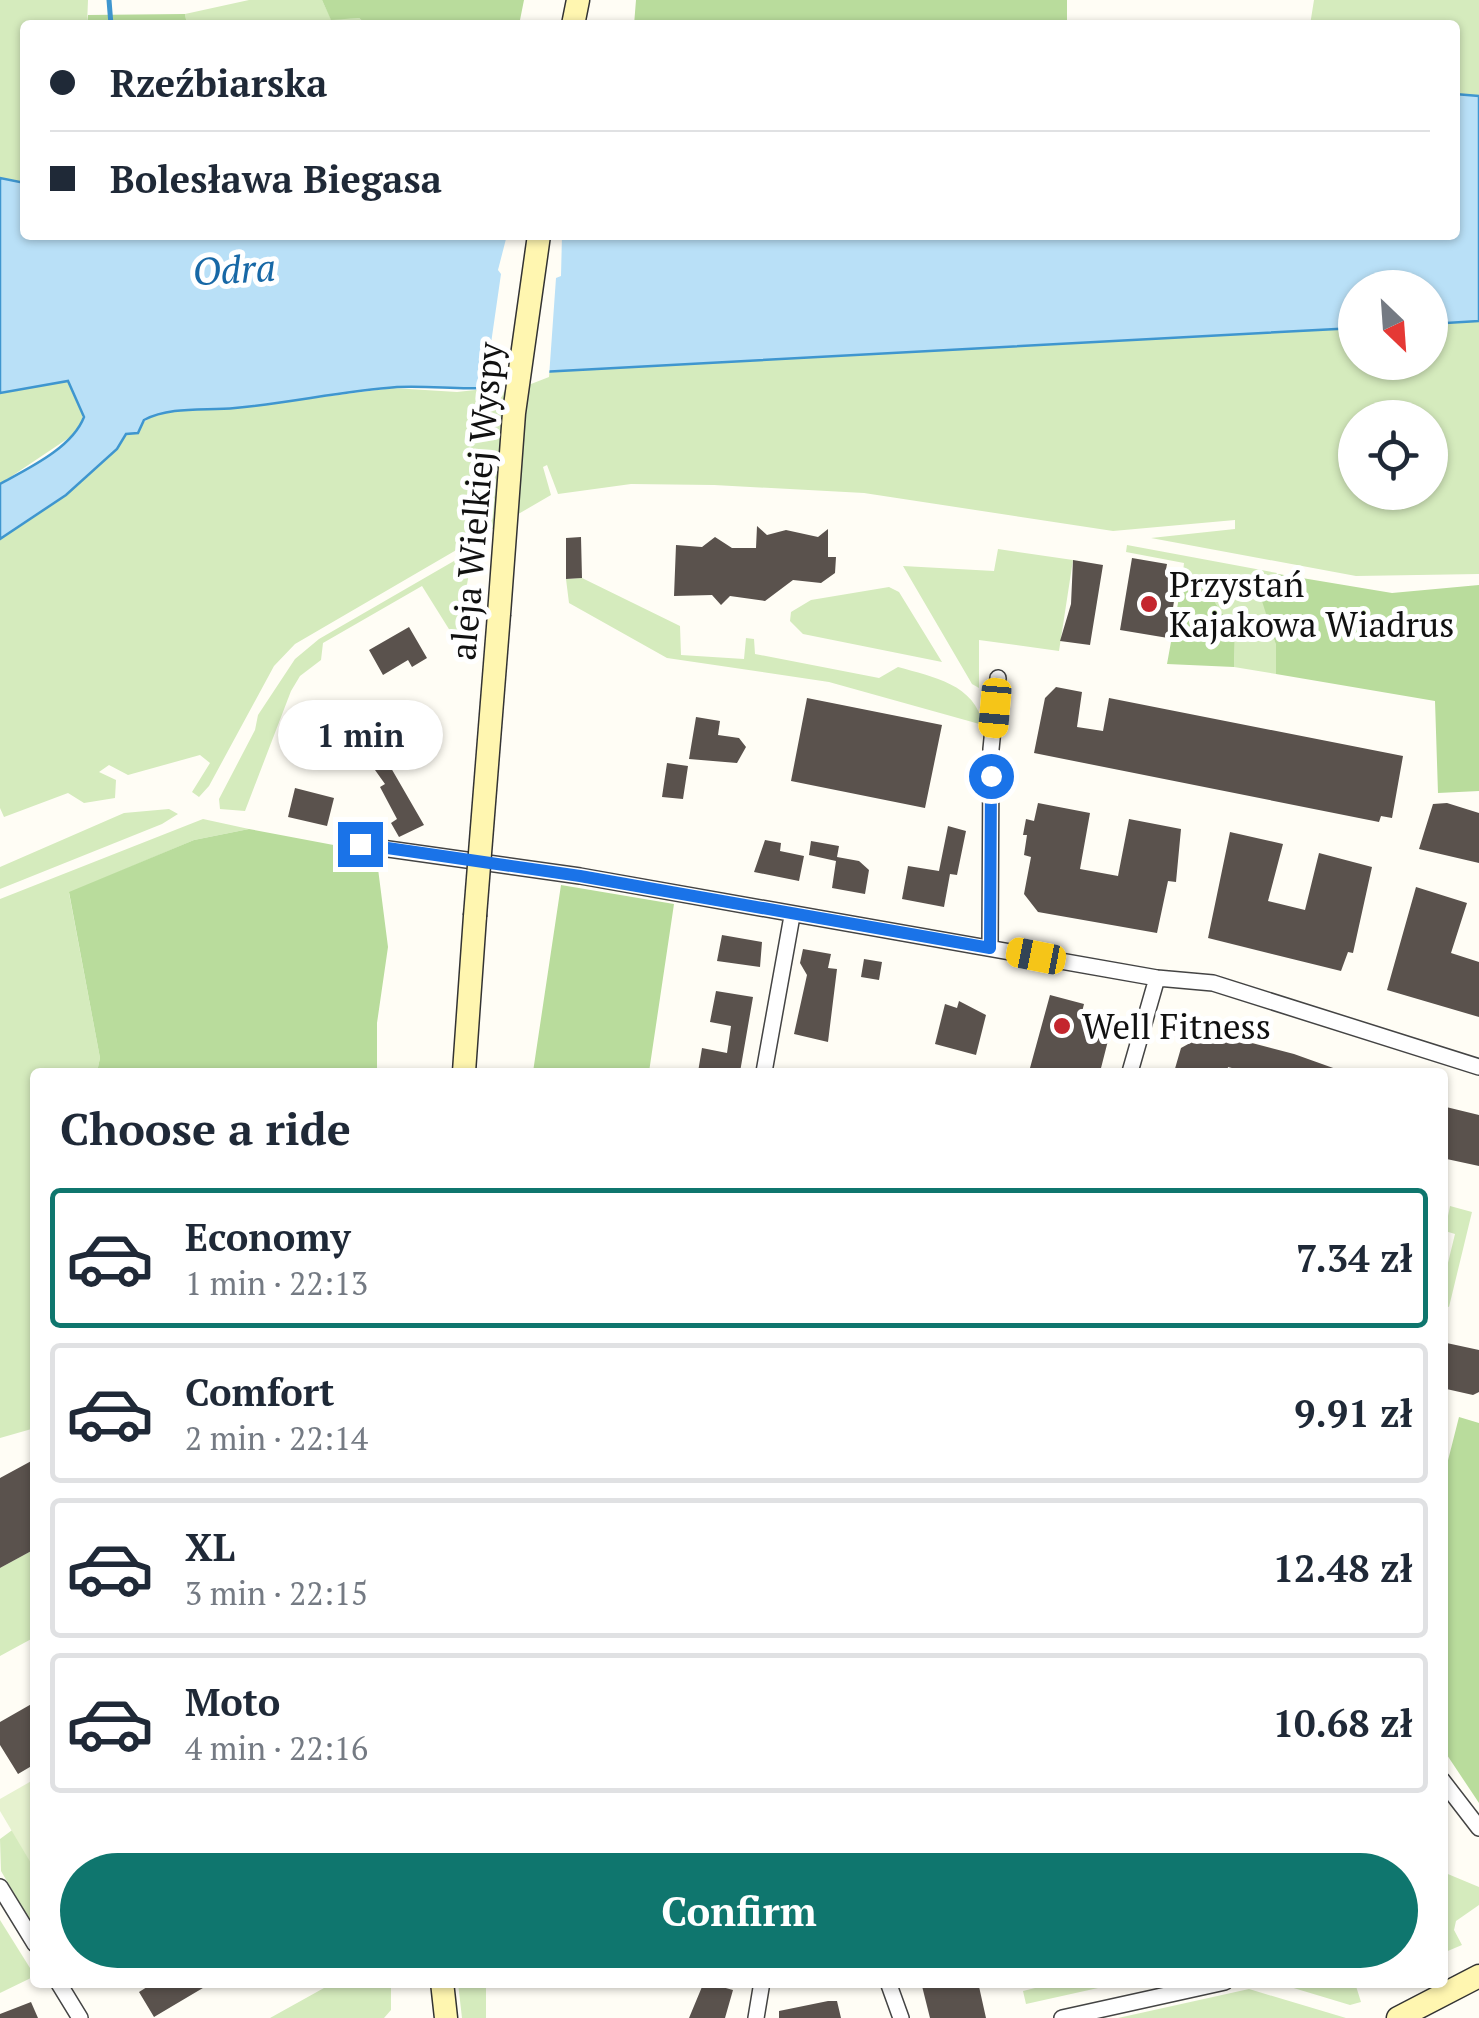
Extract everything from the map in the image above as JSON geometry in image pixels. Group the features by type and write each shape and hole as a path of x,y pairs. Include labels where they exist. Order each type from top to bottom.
{"main road":[{"name":"aleja Wielkiej Wyspy","path":"464,1068 514,412 538,240"},
{"path":"1408,2015 1479,1976"},
{"path":"443,1988 446,2018"}],"street":[{"path":"990,948 991,749 998,678"},
{"path":"360,844 580,876 1157,978 1214,983 1479,1067"},
{"path":"765,1068 792,916"},
{"path":"1131,1068 1157,978"},
{"path":"1448,1788 1479,1828"},
{"path":"0,1887 30,1936"},
{"path":"62,1988 80,2018"},
{"path":"756,2018 761,1988"},
{"path":"890,1988 900,2018"},
{"path":"1062,2018 1178,1988"}],"green space":[{"path":"0,0 88,0 87,20 20,20 20,182 0,178"},
{"path":"249,0 322,0 331,19 361,20 186,20 185,14"},
{"path":"322,0 524,0 520,20 331,20"},
{"path":"636,0 1067,0 1067,20 634,20"},
{"path":"1314,0 1479,0 1479,96 1460,94 1460,20 1311,20"},
{"path":"185,14 186,20 88,20 88,15"},
{"path":"1479,321 1479,574 1356,576 1151,538 1235,529 1235,520 1113,531 864,493 631,484 558,494 547,465 543,467 551,495 295,644 274,666 209,786 199,797 192,792 210,763 200,755 128,775 109,765 99,772 116,780 115,798 84,803 68,793 4,817 0,808 0,539 66,495 117,449 126,434 159,412 236,408 393,388 457,392 513,386 540,372 1338,329 1338,380 1448,380 1448,323"},
{"path":"68,381 81,405 79,431 0,484 0,393"},
{"path":"1127,545 1277,573 1262,598 1276,645 1276,674 1234,667 1235,632 1204,586 1182,581 1184,563 1126,552"},
{"path":"998,549 1073,560 1059,651 979,640 979,688 972,684 903,566 994,571"},
{"path":"473,550 457,642 422,586 323,643 321,660 300,676 291,691 245,811 220,809 219,799 255,730 258,715 295,659 319,639"},
{"path":"1278,574 1392,593 1479,585 1479,791 1438,793 1435,701 1276,674 1276,645 1261,598"},
{"path":"582,578 680,626 681,655 744,659 746,638 754,639 755,654 879,678 898,667 962,691 978,711 983,725 829,682 667,658 569,603 566,579"},
{"path":"1182,581 1204,586 1235,632 1234,667 1167,664"},
{"path":"889,587 899,592 942,662 803,634 790,621 791,612 811,600"},
{"path":"169,809 178,814 162,824 0,889 0,867 124,813"},
{"path":"203,819 249,829 194,840 69,893 100,1058 98,1068 30,1068 30,1429 0,1438 0,899"},
{"path":"249,829 376,853 388,947 377,1023 377,1068 98,1068 100,1058 69,892 194,840"},
{"path":"561,885 674,904 650,1068 534,1068"},
{"path":"1450,1206 1472,1212 1449,1307 1448,1263 1455,1234 1448,1232"},
{"path":"1459,1417 1479,1423 1479,1803 1448,1756 1448,1460"},
{"path":"30,1552 30,1640 0,1656 0,1568"},
{"path":"30,1782 30,1862 0,1811 0,1799"},
{"path":"15,1828 30,1857 30,1920 1,1871 0,1839"},
{"path":"1448,1874 1479,1887 1479,1905 1456,1921 1454,1930 1462,1945 1448,1951"},
{"path":"0,1920 30,1968 30,1978 0,1993"},
{"path":"324,1988 391,1988 391,2010 384,2018 270,2018"},
{"path":"459,1988 486,1988 486,2018 462,2018"},
{"path":"1035,1988 1098,1988 1026,2004 1023,1991"},
{"path":"1294,1988 1357,1988 1361,2002 1350,2005"},
{"path":"1249,1989 1346,2018 1118,2018"}],"water":[{"name":"Odra","path":"1460,94 1479,96 1479,321 1448,323 1448,270 1338,270 1338,329 541,372 486,388 397,387 255,406 177,411 144,420 138,433 126,434 117,449 66,495 0,539 0,484 60,448 84,417 68,381 0,393 0,178 20,182 20,240 1460,240"}],"pier":[{"path":"506,240 562,240 549,377 513,391 489,393 485,385 501,274 498,270"}],"building":[{"path":"757,526 767,535 786,530 818,537 828,529 828,557 836,557 835,573 821,583 793,580 765,601 730,596 721,605 712,595 674,596 676,545 702,547 715,537 732,548 756,548"},
{"path":"581,537 582,578 566,579 566,538"},
{"name":"Przystań Kajakowa Wiadrus","path":"1132,558 1167,564 1165,575 1178,577 1168,638 1120,630"},
{"path":"1073,560 1103,565 1090,645 1060,641 1071,604"},
{"path":"409,627 427,658 412,667 408,660 383,675 369,650"},
{"path":"1056,687 1082,692 1077,727 1103,731 1109,698 1403,756 1392,818 1381,816 1379,822 1034,753 1045,698"},
{"path":"807,698 942,725 925,808 791,781"},
{"path":"696,717 720,721 718,735 739,738 746,747 737,763 689,759"},
{"path":"387,761 424,825 399,837 391,823 397,819 380,787 385,784 375,770"},
{"path":"667,763 688,766 683,799 662,797"},
{"path":"295,788 334,798 327,826 288,817"},
{"path":"1038,803 1090,813 1080,869 1118,876 1129,819 1181,829 1176,882 1168,881 1157,933 1038,912 1024,894 1031,857 1024,855 1027,835 1023,835 1026,819 1034,821"},
{"path":"1447,803 1479,813 1479,863 1419,849 1433,804"},
{"path":"948,826 966,831 957,875 950,874 944,907 902,899 908,866 939,871"},
{"path":"1230,832 1283,844 1268,901 1305,910 1319,853 1372,867 1353,953 1348,952 1341,971 1208,938"},
{"path":"765,840 781,843 780,851 804,856 799,881 754,872"},
{"path":"811,841 839,846 837,857 859,861 869,870 865,894 832,888 836,861 809,855"},
{"path":"1416,887 1467,903 1451,953 1479,962 1479,1017 1387,990"},
{"path":"722,935 762,942 760,967 717,961"},
{"path":"803,949 831,954 828,968 837,969 828,1042 794,1034 807,975 800,963"},
{"path":"864,959 882,962 879,980 861,977"},
{"path":"716,991 753,997 741,1068 699,1068 702,1048 727,1053 731,1026 710,1022"},
{"path":"1050,995 1084,1004 1082,1012 1113,1021 1101,1068 1030,1068"},
{"path":"959,1001 986,1015 976,1055 935,1044 945,1004 957,1008"},
{"path":"1210,1032 1333,1068 1175,1068 1181,1048"},
{"path":"1448,1107 1479,1115 1479,1166 1448,1159"},
{"path":"1448,1343 1479,1350 1479,1392 1473,1395 1448,1389"},
{"path":"30,1462 30,1552 0,1568 0,1478"},
{"path":"30,1705 30,1767 18,1774 0,1745 0,1722"},
{"path":"145,1988 203,1988 154,2017 139,1992"},
{"path":"702,1988 733,1990 725,2018 689,2018"},
{"path":"922,1988 979,1988 986,2018 930,2018"},
{"path":"837,2001 841,2018 779,2018 779,2011"},
{"path":"31,2002 38,2018 0,2018 0,2014"}],"waterway":[{"path":"109,0 111,20"}],"place":[{"name":"Przystań Kajakowa Wiadrus","path":"1149,604"},
{"name":"Well Fitness","path":"1062,1026"}],"route":[{"path":"360,844 580,876 990,948 991,776"}]}
